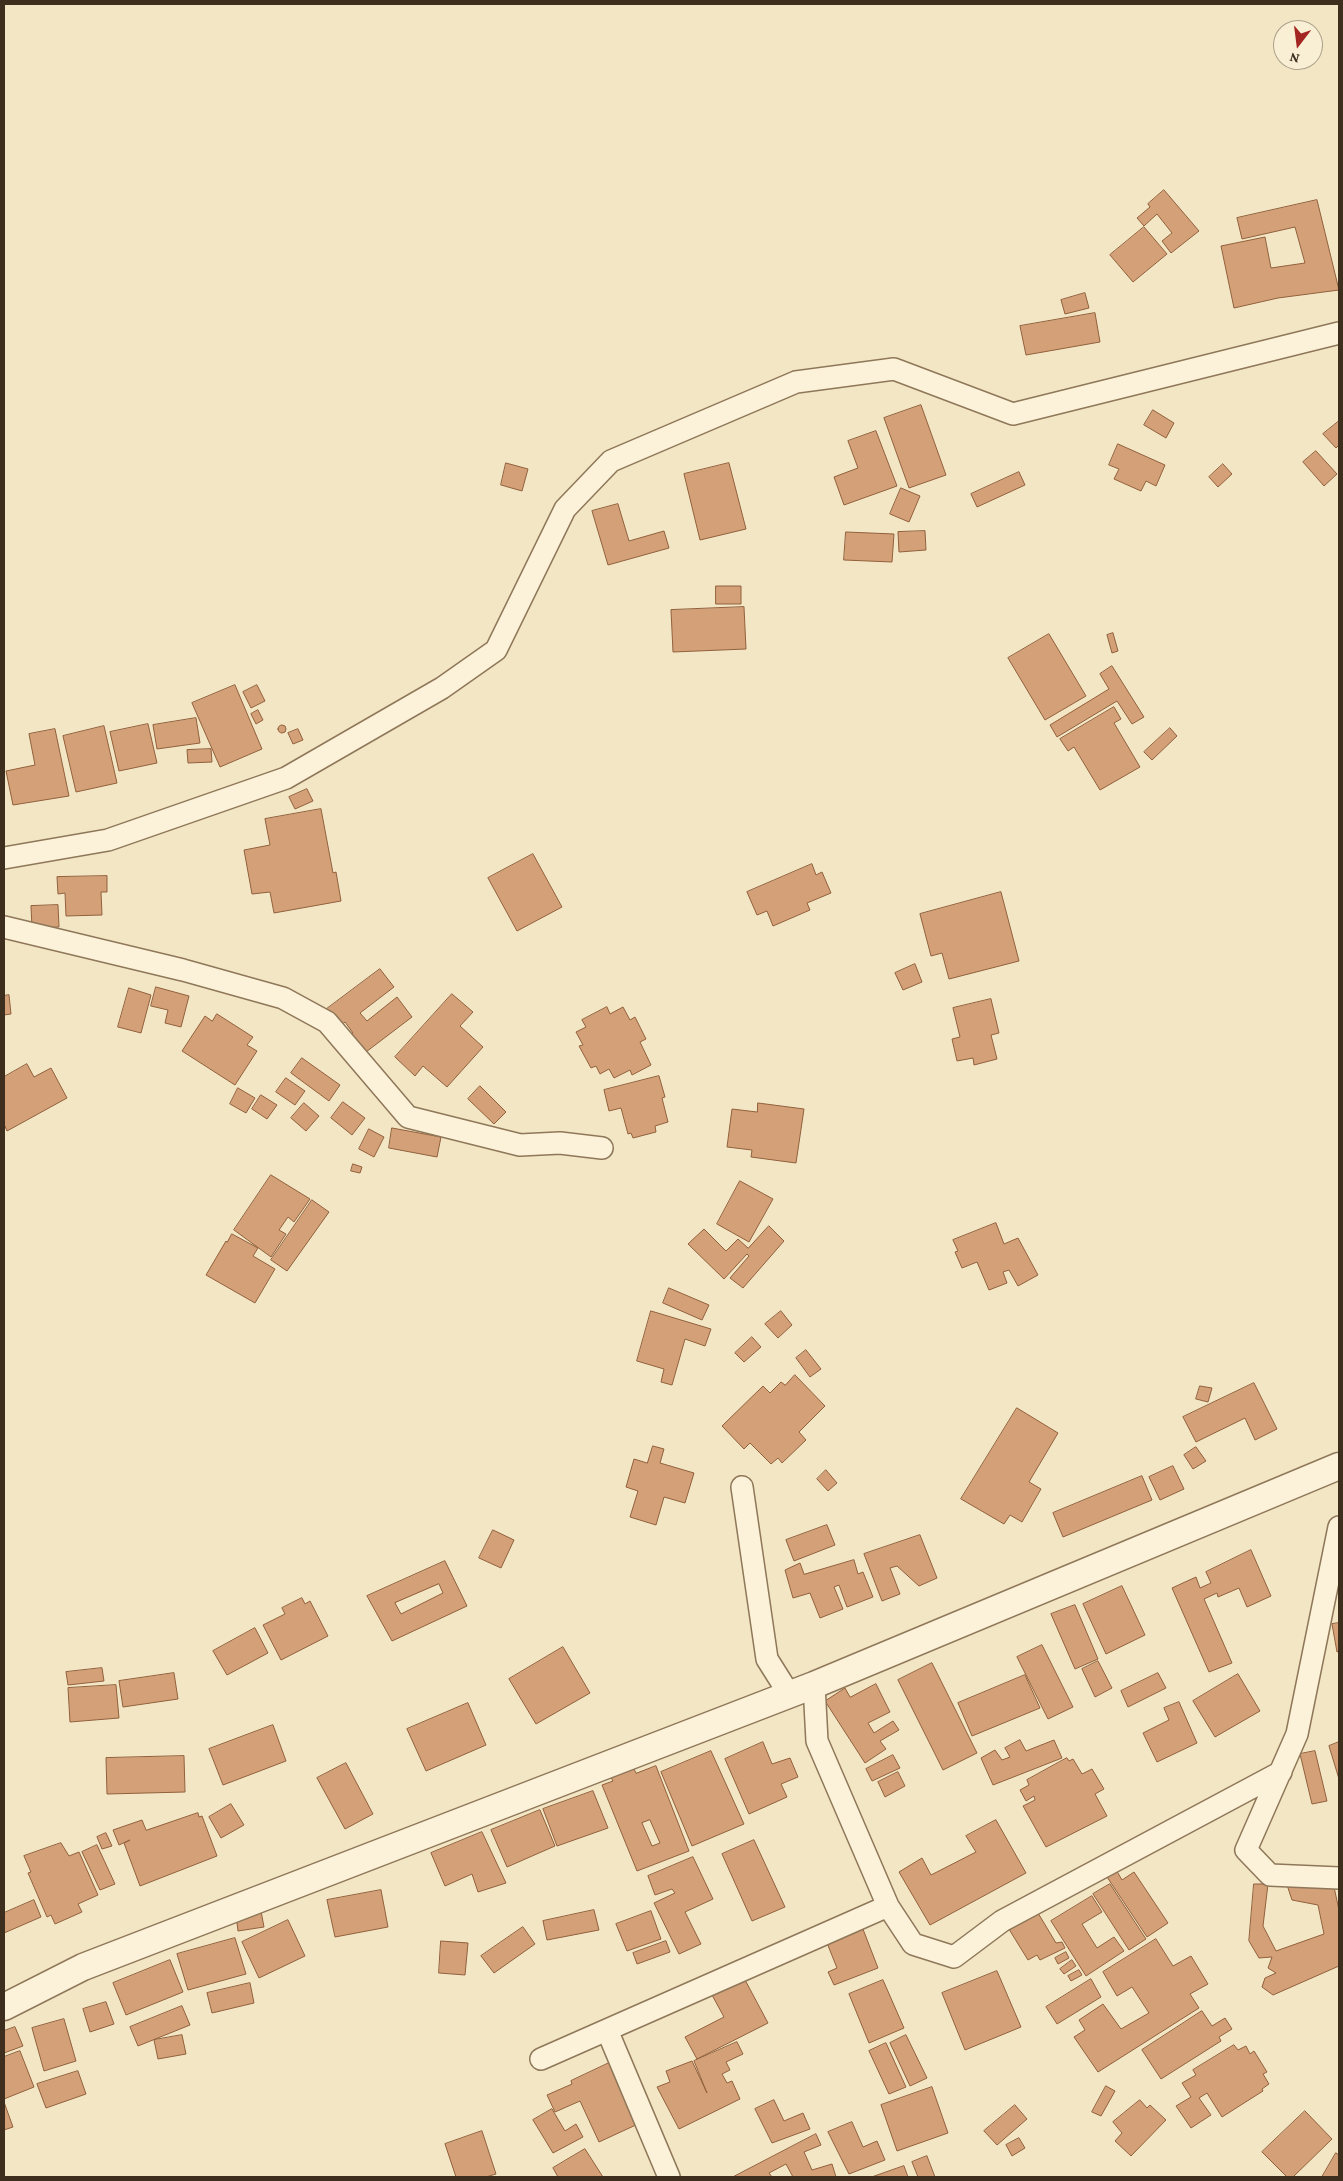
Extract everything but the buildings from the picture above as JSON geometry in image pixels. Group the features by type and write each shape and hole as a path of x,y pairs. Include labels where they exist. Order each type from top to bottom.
{"street":[{"path":"4,858 108,840 286,778 442,688 496,650 565,509 612,461 796,382 894,369 1013,414 1339,333"},
{"path":"4,927 174,968 283,998 327,1022 408,1117 520,1144 560,1143 602,1148"},
{"path":"4,2007 83,1967 814,1685 1339,1466"},
{"path":"742,1487 766,1659 790,1694"},
{"path":"1339,1527 1297,1734 1246,1850 1270,1875 1339,1878"},
{"path":"814,1685 817,1740 888,1906 913,1944 954,1957 1002,1921 1281,1772"},
{"path":"541,2059 888,1906"},
{"path":"607,2030 669,2177"}]}
